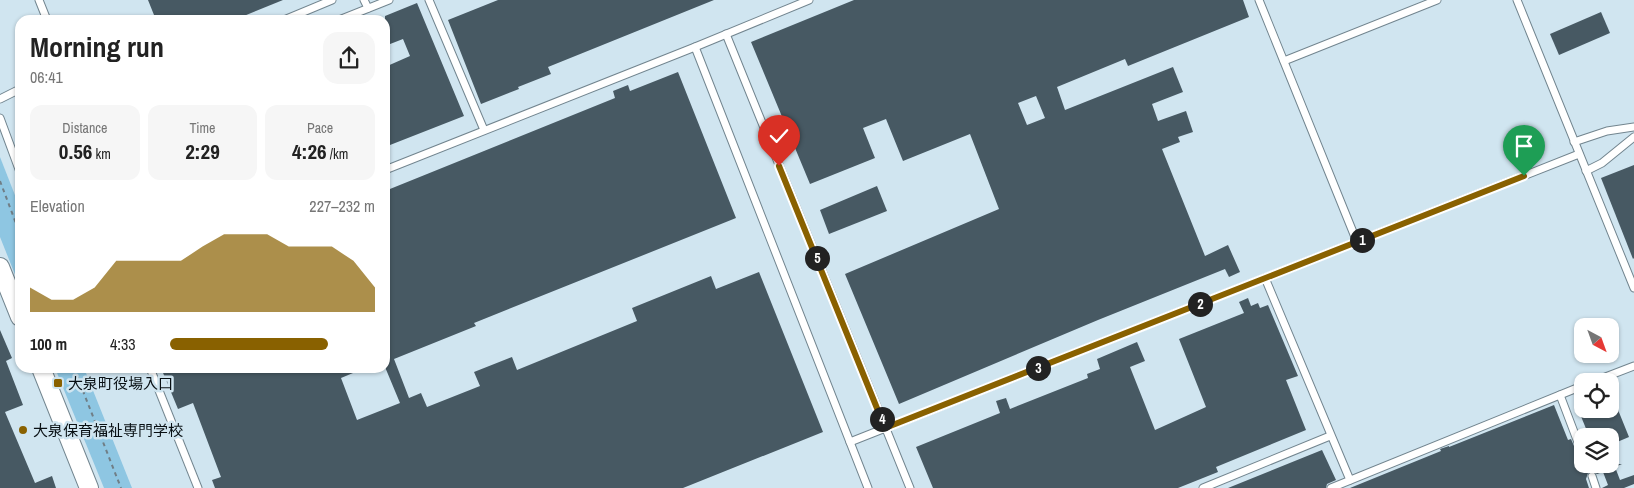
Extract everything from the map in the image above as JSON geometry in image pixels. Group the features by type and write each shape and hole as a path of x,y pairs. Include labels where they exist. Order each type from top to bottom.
{"street":[{"path":"0,267 7,302"},
{"path":"43,373 89,488"}],"lane":[{"path":"39,0 45,15"},
{"path":"296,15 332,0"},
{"path":"364,0 368,8"},
{"path":"351,15 389,0"},
{"path":"429,0 484,130"},
{"path":"390,168 809,0"},
{"path":"1260,0 1357,242"},
{"path":"1284,61 1437,0"},
{"path":"1517,0 1634,288"},
{"path":"726,34 910,488"},
{"path":"695,47 868,488"},
{"path":"0,99 15,92"},
{"path":"0,118 15,151"},
{"path":"1574,142 1607,131 1634,127"},
{"path":"1586,171 1602,163 1634,137"},
{"path":"850,442 1579,154"},
{"path":"1264,278 1350,480"},
{"path":"1616,373 1634,366"},
{"path":"152,373 198,488"},
{"path":"1331,488 1574,389"},
{"path":"1560,395 1574,432"},
{"path":"1203,488 1330,436"},
{"path":"1592,476 1596,488"}],"path":[{"path":"0,181 15,221"},
{"path":"76,373 121,488"}],"shaded area":[{"path":"0,157 15,195 15,274 0,237"},
{"path":"57,373 86,373 132,488 104,488"}],"building":[{"path":"148,0 283,0 246,15 154,15"},
{"path":"498,0 714,0 548,67 551,74 481,104 448,20"},
{"path":"854,0 1243,0 1249,17 1128,66 1125,59 1057,87 1065,110 1173,67 1183,92 1152,104 1158,121 1186,111 1193,132 1178,137 1180,142 1162,149 1205,256 1228,245 1240,272 1229,277 1225,269 899,404 845,274 999,209 970,134 903,161 886,119 863,128 875,158 810,184 751,42","holes":["1036,96 1045,118 1027,125 1018,103"]},
{"path":"417,3 464,116 390,145 390,65 410,56 403,39 390,44 390,15 387,15"},
{"path":"1601,12 1610,33 1559,55 1550,34"},
{"path":"678,72 736,218 474,323 476,326 394,359 409,398 421,393 427,407 480,386 474,372 512,357 517,370 637,321 632,308 711,276 716,289 759,272 823,432 683,488 215,488 212,480 221,477 193,403 178,409 163,373 353,373 341,378 357,420 400,403 388,373 390,373 390,189 615,98 613,91 628,85 630,91"},
{"path":"1634,165 1634,258 1633,259 1601,178"},
{"path":"877,186 887,211 829,234 820,210"},
{"path":"1248,298 1251,306 1258,303 1260,308 1268,305 1298,376 1286,380 1306,430 1216,467 1218,472 1178,488 933,488 916,447 1000,413 996,401 1006,398 1010,409 1088,378 1087,374 1100,369 1097,359 1137,342 1145,361 1130,367 1155,430 1206,407 1179,339 1244,313 1239,302"},
{"path":"0,330 12,358 6,361 23,405 5,412 35,483 52,476 56,488 0,488"},
{"path":"1554,405 1568,440 1571,439 1574,446 1574,473 1588,473 1586,479 1589,488 1350,488 1441,451 1440,449"},
{"path":"1619,412 1629,437 1619,441 1619,428 1586,428 1582,418 1619,418"},
{"path":"1322,450 1336,480 1327,484 1326,488 1228,488"},
{"path":"1603,473 1617,473 1620,480 1634,475 1634,484 1624,488 1602,488 1608,485"}],"place":[{"name":"大泉町役場入口","path":"58,383"},
{"name":"大泉保育福祉専門学校","path":"23,430"}],"route":[{"path":"779,166 885,428 1524,176"}]}
